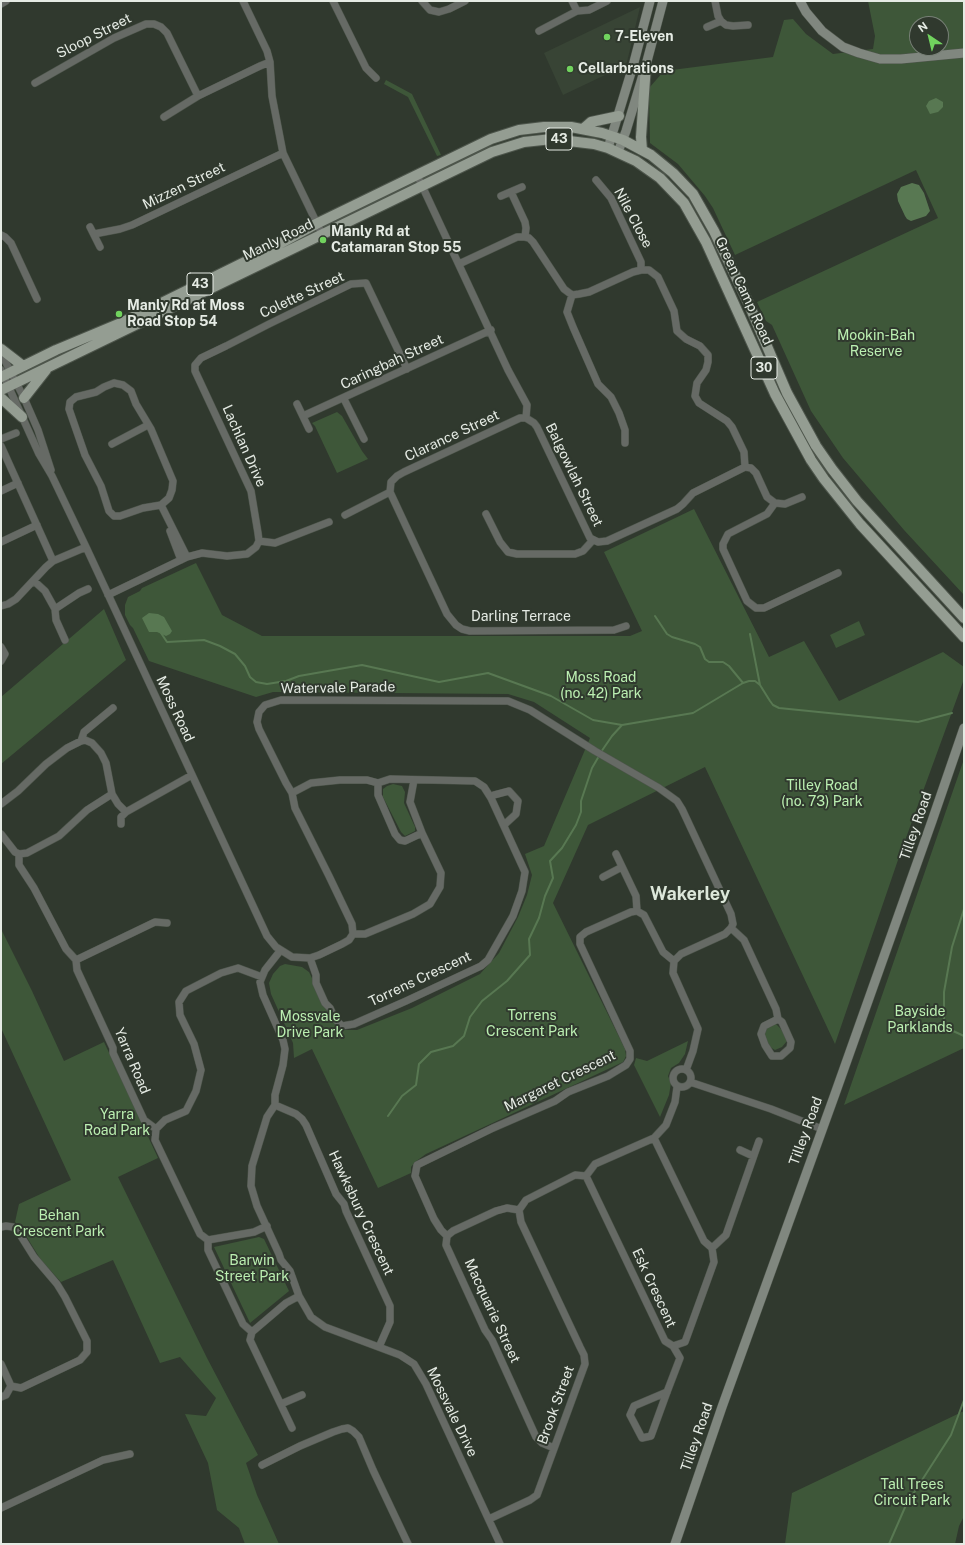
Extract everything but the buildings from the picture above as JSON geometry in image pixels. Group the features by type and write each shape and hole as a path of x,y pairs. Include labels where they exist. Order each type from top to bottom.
{"main road":[{"path":"613,150 613,136 650,1"},
{"path":"613,150 623,140 646,65 663,1"},
{"path":"800,1 806,12 822,31 843,47 859,54 880,59 901,59 964,53"},
{"path":"642,150 641,137 646,65"},
{"path":"583,129 591,122 619,116"},
{"name":"Manly Road","path":"4,374 74,342 123,322 257,256 316,224 506,133 544,127 583,129 613,136 642,150"},
{"name":"Manly Road","path":"9,387 497,150 524,142 552,139 594,144 613,150"},
{"name":"Green Camp Road","path":"613,150 636,161 650,170 668,185 684,203 706,242 775,394 811,460 860,524 964,637"},
{"name":"Green Camp Road","path":"642,150 663,164 680,179 702,208 748,302 789,398 807,432 829,466 857,501 964,618"},
{"path":"1,349 22,366"},
{"path":"24,398 47,368"},
{"path":"1,398 22,417"},
{"name":"Tilley Road","path":"675,1544 722,1407 923,847 964,728"}],"street":[{"path":"1,4 6,1"},
{"path":"243,1 267,50 270,62 272,96 283,153 322,234"},
{"path":"333,1 366,68 376,78"},
{"path":"422,1 430,10 439,12 465,1"},
{"path":"572,1 577,12"},
{"path":"539,31 577,12 589,10 607,1"},
{"path":"715,1 718,16 726,25 748,25"},
{"path":"707,27 721,21"},
{"name":"Sloop Street","path":"34,83 114,38 146,24 154,24 161,27 167,33 198,96"},
{"path":"164,118 198,96 270,62"},
{"name":"Mizzen Street","path":"94,234 132,225 283,153"},
{"name":"Balgowlah Street","path":"417,175 491,330 508,370 527,405 526,418 537,427 586,533 593,540 598,542 607,541 677,509 692,493 746,468"},
{"name":"Nile Close","path":"596,180 611,198 641,262 641,270"},
{"path":"501,196 522,187"},
{"path":"511,192 525,222 525,237"},
{"path":"90,227 100,247"},
{"path":"1,235 11,243 38,299"},
{"path":"459,264 517,237 525,237 529,238 533,242 564,289 572,294 589,292 641,270 649,270 658,277 674,311 677,331 686,339 700,346 708,356 706,370 697,383 695,396 699,403 727,421 732,427 744,452 746,468 751,468 756,473 767,496 775,503 785,504 802,497"},
{"name":"Colette Street","path":"195,365 201,358 351,284 366,283 407,369"},
{"path":"572,294 567,312 572,327 598,384 610,397 619,413 625,430 625,443"},
{"name":"Caringbah Street","path":"303,416 344,399 491,330"},
{"path":"1,353 4,374 9,387"},
{"name":"Lachlan Drive","path":"195,365 195,371 251,491 259,541"},
{"path":"114,383 123,385 131,391 136,404 148,425 172,481 172,490 169,498 161,505 143,508 120,516 114,516 110,512 101,486 85,455 69,409 70,402 76,397 96,392 114,383"},
{"name":"Moss Road","path":"9,387 24,398 42,438 52,476"},
{"name":"Moss Road","path":"9,387 39,454 52,476 86,547 267,936 280,951"},
{"path":"344,399 364,439"},
{"path":"298,404 309,429"},
{"name":"Clarance Street","path":"390,492 391,482 396,476 520,418 526,418"},
{"path":"112,444 148,425"},
{"path":"1,439 16,432"},
{"path":"1,446 53,562"},
{"path":"1,491 18,483"},
{"path":"345,515 390,492"},
{"name":"Darling Terrace","path":"390,492 447,614 452,621 462,629 470,631 614,630 626,626"},
{"path":"775,503 768,514 728,534 723,544 723,550 747,601 756,608 764,608 838,573"},
{"path":"161,505 170,527 170,534 184,559"},
{"path":"486,514 500,542 508,552 517,554 575,554 583,550 593,540"},
{"path":"108,595 184,559 202,553 227,556 247,554 256,547 259,541 275,543 329,522"},
{"path":"1,542 37,525"},
{"path":"5,605 16,599 34,581 46,566 86,547"},
{"path":"34,581 45,591 55,609 56,620 65,640"},
{"path":"55,609 79,593 88,589"},
{"path":"1,647 5,654 1,662"},
{"name":"Watervale Parade","path":"353,934 352,924 295,808 292,793 259,729 257,722 259,712 265,704 281,700 508,701 530,710 610,760 659,788 677,801 731,914 731,928"},
{"path":"81,741 84,732 113,708"},
{"path":"1,804 18,791 46,764 67,748 85,740 92,743 101,753 106,763 112,794 118,804 126,812"},
{"path":"121,824 121,817 126,812 192,775"},
{"name":"Torrens Crescent","path":"292,793 311,783 340,780 367,780 378,783 390,779 475,781 484,787 491,798 525,872 522,891 513,916 488,960 481,966 354,1024 342,1026 335,1019 330,1008 325,1004 316,983 316,975 310,958"},
{"path":"267,1226 254,1232 208,1240 200,1234 155,1140 156,1129 165,1120 186,1111 196,1091 201,1070 194,1044 180,1015 178,1002 186,991 221,973 238,968 262,977 265,970 280,951 292,957 310,958 342,944 349,940 353,934 365,934 378,930 413,914 430,904 440,887 441,873 422,833 410,802 414,780"},
{"path":"378,783 378,795 400,840 405,841 422,833"},
{"path":"491,798 494,795 509,791 518,801 516,814 504,826"},
{"path":"1,834 10,848 18,854 30,852 59,836 87,810 112,794"},
{"name":"Yarra Road","path":"18,854 19,865 28,878 66,949 76,960 77,970 144,1120 156,1129"},
{"path":"616,854 636,896 637,911 644,915 663,952 674,961"},
{"path":"603,877 622,867"},
{"name":"Margaret Crescent","path":"447,1236 434,1219 415,1176 417,1165 493,1128 555,1101 568,1092 608,1076 626,1065 630,1059 630,1051 580,944 580,937 586,932 631,912 637,911"},
{"path":"76,960 155,922 167,923"},
{"path":"686,1070 693,1051 698,1029 673,973 674,961 681,954 725,934 731,928 744,940 776,1009 778,1019 782,1022 791,1042 790,1048 781,1056 772,1056 765,1045 761,1034 764,1026 778,1019"},
{"name":"Mossvale Drive","path":"262,977 260,982 261,989 284,1040 285,1049 284,1065 275,1094 276,1105 267,1117 252,1166 251,1186 257,1206 281,1260 290,1271 300,1296 311,1317 325,1327 400,1355 414,1364 426,1384 500,1544"},
{"path":"447,1236 453,1231 496,1211 507,1208 519,1210 526,1200 575,1175 586,1176 595,1164 654,1138 666,1125 675,1102 677,1087 673,1081 673,1075 679,1069 686,1070 691,1075 690,1082 686,1087 677,1087"},
{"path":"690,1082 771,1108 822,1129"},
{"name":"Hawksbury Crescent","path":"276,1105 296,1114 306,1125 336,1194 344,1204 390,1306 390,1322 379,1347"},
{"path":"654,1138 704,1241 712,1248 726,1236 759,1141"},
{"path":"740,1150 753,1156"},
{"name":"Esk Crescent","path":"586,1176 665,1341 672,1346 685,1342 714,1262 712,1248"},
{"name":"Brook Street","path":"489,1519 530,1500 537,1495 585,1364 584,1355 521,1222 519,1210"},
{"path":"1,1227 6,1226 13,1228 19,1234 34,1257 57,1284 87,1342 87,1352 80,1360 21,1388 11,1386"},
{"name":"Macquarie Street","path":"447,1236 446,1245 485,1330 492,1340 536,1437 542,1443 554,1448"},
{"path":"208,1240 208,1250 243,1324 252,1332"},
{"path":"292,1428 250,1340 252,1332 286,1303 300,1296"},
{"path":"667,1392 634,1406 630,1415 642,1438 651,1436 680,1358 672,1346"},
{"path":"1,1364 11,1386"},
{"path":"1,1397 6,1395 11,1386"},
{"path":"281,1404 302,1395"},
{"path":"262,1465 300,1446 342,1428 348,1428 359,1437 408,1544"},
{"path":"1,1508 103,1460 130,1454"}],"shaded area":[{"path":"640,7 627,62 622,67 563,95 544,53"},
{"path":"936,98 943,102 943,107 938,112 930,114 926,106 929,101"},
{"path":"912,183 919,185 924,193 930,211 926,216 911,221 905,216 898,201 897,194 901,187"},
{"path":"149,613 158,614 164,617 172,631 170,634 166,636 157,632 149,632 142,618"}],"green space":[{"name":"Mookin-Bah Reserve","path":"868,1 964,1 964,595 904,530 843,458 811,411 772,325 766,321 757,302 938,218 916,170 735,255 713,208 705,196 678,164 650,143 649,88 664,71 773,57 784,20 793,19 806,34 833,54 873,49 875,36"},
{"path":"386,80 412,94 441,155 437,156 408,97 384,84"},
{"path":"337,412 342,416 368,459 337,473 315,426 312,423"},
{"path":"694,509 769,657 804,641 839,701 943,652 964,667 964,679 899,857 835,1044 705,767 588,825 553,903 625,1049 626,1056 623,1062 426,1154 411,1167 411,1173 378,1188 312,1049 294,1058 293,1043 271,994 269,983 273,974 280,966 285,964 302,967 309,972 333,1021 341,1030 357,1030 412,1008 480,974 499,953 518,917 527,895 532,875 525,854 544,846 590,738 534,702 508,694 273,692 256,697 149,661 125,615 125,605 128,597 140,591 142,588 196,563 222,615 262,636 630,636 642,631 604,552"},
{"path":"104,609 126,660 1,764 1,697"},
{"path":"859,621 865,635 836,648 830,635"},
{"name":"Bayside Parklands","path":"964,759 964,1048 844,1105"},
{"path":"393,784 402,786 405,792 404,803 415,827 415,831 405,836 401,832 383,797 383,789"},
{"path":"1,929 32,991 64,1061 104,1042 158,1158 118,1177 207,1358 258,1455 246,1463 257,1495 279,1544 245,1544 239,1528 217,1510 208,1463 185,1414 206,1416 216,1398 180,1357 160,1363 113,1260 61,1282 41,1260 23,1231 15,1222 19,1204 71,1180 1,1028"},
{"path":"776,1024 781,1029 787,1041 782,1047 775,1050 770,1047 765,1037 765,1029"},
{"path":"688,1041 685,1054 679,1063 671,1068 668,1076 671,1083 669,1095 660,1117 634,1065 636,1058 647,1061"},
{"name":"Barwin Street Park","path":"259,1237 264,1239 289,1291 250,1323 214,1247"},
{"name":"Tall Trees Circuit Park","path":"964,1411 964,1516 959,1526 955,1544 785,1544 792,1493"}],"waterway":[{"path":"655,616 667,634 700,647 705,659 709,662 723,662 729,666 743,683"},
{"path":"161,633 167,642 204,640 220,646 235,654 245,666 250,677 256,682 267,684 286,681 299,676 362,665 439,682 488,673 551,696 593,720 622,725 693,713 743,683 749,681 755,681 760,685 773,705 779,708 918,722 952,713"},
{"path":"750,634 760,685"},
{"path":"601,752 622,725"},
{"path":"388,1116 402,1096 416,1085 419,1064 431,1052 453,1046 464,1036 470,1017 482,1001 507,981 530,955 529,939 539,918 545,896 553,878 550,861 562,848 576,825 581,812 581,801 592,768 599,756"},
{"path":"964,909 952,947 944,992 944,1021 951,1030 964,1036"},
{"path":"889,1544 906,1505 951,1435 964,1400"}],"place":[{"name":"7-Eleven","path":"607,37"},
{"name":"Cellarbrations","path":"570,69"},
{"name":"Manly Rd at Catamaran Stop 55","path":"323,240"},
{"name":"Manly Rd at Moss Road Stop 54","path":"119,314"}],"district":[{"name":"Wakerley","path":"690,894"}],"park label":[{"name":"Moss Road (no. 42) Park","path":"601,686"},
{"name":"Tilley Road (no. 73) Park","path":"822,794"},
{"name":"Torrens Crescent Park","path":"532,1024"},
{"name":"Mossvale Drive Park","path":"310,1026"},
{"name":"Yarra Road Park","path":"117,1124"},
{"name":"Behan Crescent Park","path":"59,1224"}]}
